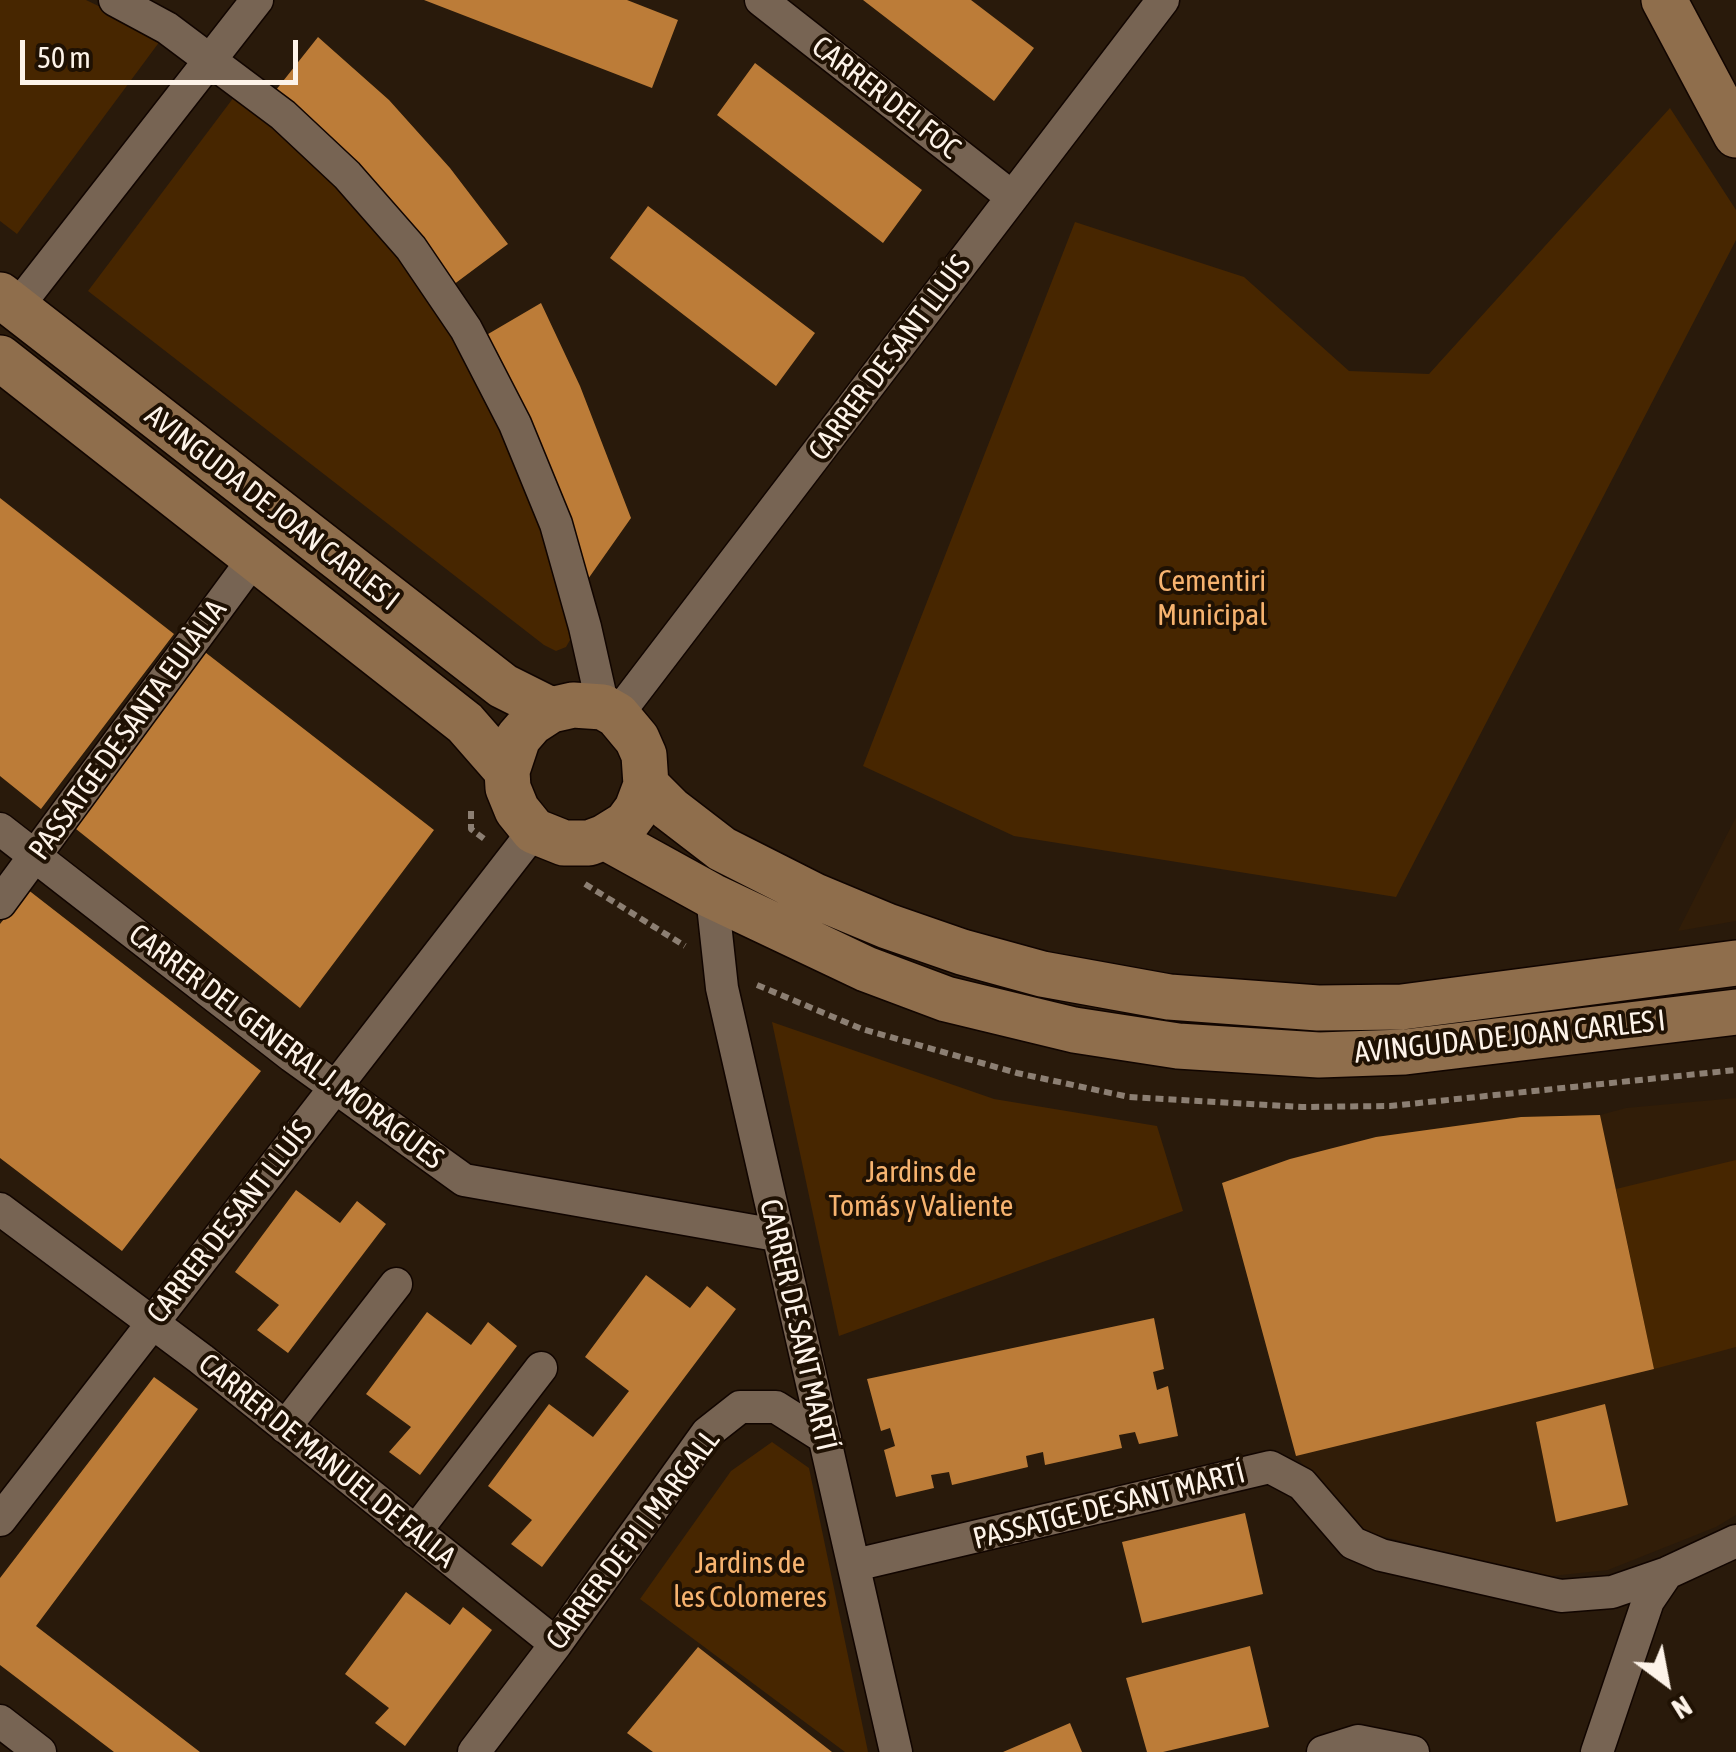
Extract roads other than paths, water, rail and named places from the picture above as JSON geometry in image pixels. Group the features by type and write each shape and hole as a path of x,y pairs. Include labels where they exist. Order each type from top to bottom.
{"main road":[{"path":"1664,0 1736,135"},
{"name":"AVINGUDA DE JOAN CARLES I","path":"8,301 503,686 551,710"},
{"name":"AVINGUDA DE JOAN CARLES I","path":"0,358 464,723 507,770"},
{"path":"573,705 610,711 636,739 644,755 646,784 637,809 626,824 588,843 564,843 534,830 517,810 508,788 507,770 518,738 531,723 551,710 573,705"},
{"name":"AVINGUDA DE JOAN CARLES I","path":"646,784 670,809 722,848 814,896 887,926 1042,974 1169,997 1318,1008 1402,1007 1736,964"},
{"name":"AVINGUDA DE JOAN CARLES I","path":"606,837 712,896 866,969 946,999 1074,1030 1178,1046 1319,1055 1405,1052 1736,1012"}],"street":[{"path":"115,0 167,28 283,115 347,175 411,248 466,329 515,424 556,524 610,711"},
{"path":"8,301 210,62 256,0"},
{"name":"CARRER DEL FOC","path":"761,0 1012,197"},
{"name":"CARRER DE SANT LLUÍS","path":"610,711 1163,0"},
{"name":"PASSATGE DE SANTA EULÀLIA","path":"0,903 255,557"},
{"name":"CARRER DEL GENERAL J. MORAGUES","path":"0,829 334,1087 464,1180 776,1236"},
{"name":"CARRER DE SANT LLUÍS","path":"0,1520 534,830"},
{"name":"CARRER DE SANT MARTÍ","path":"712,896 722,988 896,1752"},
{"name":"CARRER DE MANUEL DE FALLA","path":"0,1208 285,1427 556,1644"},
{"path":"285,1427 396,1284"},
{"path":"415,1532 541,1368"},
{"name":"CARRER DE PI I MARGALL","path":"474,1752 707,1433 740,1407 776,1407 825,1438"},
{"name":"PASSATGE DE SANT MARTÍ","path":"855,1565 1270,1467 1302,1484 1354,1543 1381,1555 1561,1596 1612,1592 1667,1573 1736,1541"},
{"path":"1597,1752 1648,1601 1667,1573"},
{"path":"0,1721 40,1752"},
{"path":"1323,1752 1358,1741 1413,1752"}],"park label":[{"name":"Cementiri Municipal","path":"1212,599"},
{"name":"Jardins de Tomás y Valiente","path":"921,1190"},
{"name":"Jardins de les Colomeres","path":"750,1581"}]}
